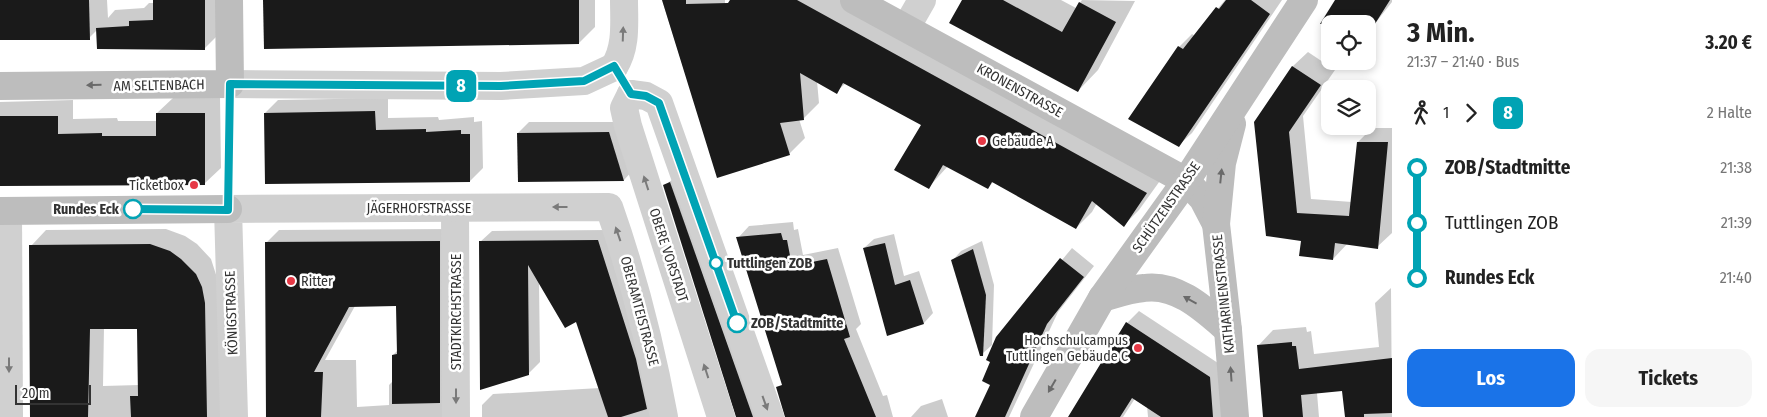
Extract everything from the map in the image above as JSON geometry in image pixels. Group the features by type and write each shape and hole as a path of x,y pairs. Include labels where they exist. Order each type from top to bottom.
{"street":[{"path":"229,0 230,84"},
{"path":"624,0 624,40 619,59 614,66 631,94 646,96 659,103 770,417"},
{"name":"KRONENSTRASSE","path":"854,0 1186,181"},
{"path":"906,28 922,0"},
{"name":"SCHÜTZENSTRASSE","path":"1034,417 1102,298 1186,181 1304,0"},
{"name":"AM SELTENBACH","path":"0,86 230,84 501,86 584,81 614,66"},
{"name":"OBERE VORSTADT","path":"631,94 624,108 628,126 721,417"},
{"path":"1216,224 1222,163 1238,103"},
{"name":"KATHARINENSTRASSE","path":"1186,181 1203,199 1216,224 1228,330 1235,417"},
{"name":"JÄGERHOFSTRASSE","path":"228,210 609,207"},
{"name":"OBERAMTEISTRASSE","path":"609,207 625,252 657,376 664,417"},
{"name":"STADTKIRCHSTRASSE","path":"455,208 456,417"},
{"path":"9,417 4,211 228,210"},
{"name":"KÖNIGSTRASSE","path":"228,210 234,417"},
{"path":"1102,298 1145,287 1172,291 1198,305 1228,330"}],"building":[{"path":"0,0 89,0 90,40 0,40"},
{"path":"153,0 205,0 205,50 97,49 96,28 129,26 129,21 153,20"},
{"path":"263,0 579,0 579,44 264,49"},
{"path":"662,0 686,0 686,4 728,3 730,0 797,0 1147,193 1124,227 1092,201 1076,229 992,182 988,189 943,165 929,189 894,170 921,125 843,83 837,94 800,73 804,120 780,123 790,155 717,178"},
{"path":"962,0 1003,0 1062,32 1079,2 1116,22 1078,92 949,23"},
{"path":"1226,0 1251,0 1270,14 1179,147 1128,119 1178,46 1183,49 1216,7 1219,9"},
{"path":"1335,0 1390,0 1376,22 1376,15 1326,15"},
{"path":"1292,66 1321,85 1289,132 1297,213 1349,216 1357,142 1388,142 1378,249 1335,243 1333,260 1299,256 1301,241 1266,236 1254,122"},
{"path":"375,111 376,130 426,129 426,132 461,130 461,134 470,134 470,182 265,184 264,113"},
{"path":"156,113 205,113 205,185 0,186 0,116 58,116 58,134 102,133 102,136 156,136"},
{"path":"609,132 624,181 518,182 517,133"},
{"path":"670,182 753,417 736,417 663,185"},
{"path":"781,233 783,240 787,240 792,266 827,259 850,337 844,339 876,417 785,417 776,387 782,385 736,237"},
{"path":"598,240 636,359 647,409 621,417 608,417 576,322 565,328 528,265 529,375 480,390 479,241"},
{"path":"440,241 440,403 392,404 392,355 397,354 396,306 349,307 314,372 323,372 321,417 266,417 265,242"},
{"path":"885,243 895,285 910,280 924,324 887,336 863,248"},
{"path":"150,244 170,251 181,259 196,274 202,287 205,303 207,417 131,417 130,396 138,396 137,329 90,329 88,417 30,417 29,245"},
{"path":"973,249 986,295 983,356 980,356 951,260"},
{"path":"1060,258 1084,277 1047,324 1005,417 975,417 990,385 982,381 990,362 986,360 996,337"},
{"name":"Hochschulcampus Tuttlingen Gebäude C","path":"1126,322 1210,377 1213,417 1161,417 1132,398 1120,417 1068,417"},
{"path":"1292,342 1292,346 1296,346 1299,369 1392,358 1392,413 1364,414 1364,417 1345,417 1342,391 1301,395 1303,417 1263,417 1257,345"}],"bus line":[{"name":"8","path":"133,209 228,210 230,84 501,86 584,81 614,66 631,94 646,96 659,103 737,323"}],"place":[{"name":"Gebäude A","path":"982,141"},
{"name":"Ticketbox","path":"194,185"},
{"name":"Rundes Eck","path":"133,209"},
{"name":"Tuttlingen ZOB","path":"716,263"},
{"name":"Ritter","path":"291,281"},
{"name":"ZOB/Stadtmitte","path":"737,323"},
{"name":"Hochschulcampus Tuttlingen Gebäude C","path":"1138,348"}]}
